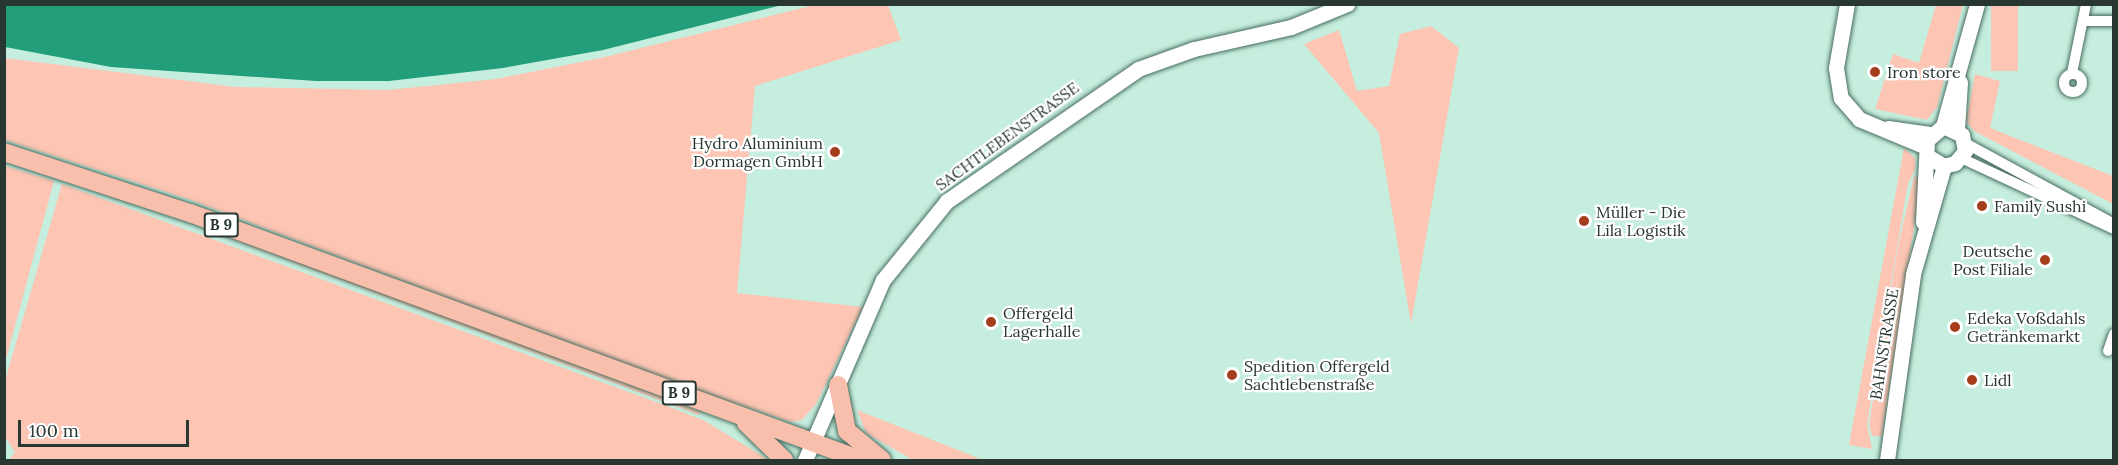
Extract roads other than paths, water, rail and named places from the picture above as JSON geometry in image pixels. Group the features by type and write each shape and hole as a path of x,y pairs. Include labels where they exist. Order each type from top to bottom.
{"main road":[{"name":"B 9","path":"4,152 200,217 861,460"},
{"path":"838,385 847,431 882,460"},
{"path":"733,413 784,460"}],"street":[{"name":"SACHTLEBENSTRASSE","path":"805,460 838,385 863,319 890,269 925,224 972,179 1138,69 1194,49 1291,27 1347,4"},
{"path":"1847,4 1838,90 1853,115 1877,128 1942,139 2114,224"},
{"name":"BAHNSTRASSE","path":"1887,460 1897,367 1923,234 1942,139 1977,4"},
{"path":"2072,74 2086,4"},
{"path":"2084,21 2114,21"},
{"path":"1942,139 1944,165 1961,159 2114,229"},
{"name":"BAHNSTRASSE","path":"1942,139 1961,159"},
{"name":"BAHNSTRASSE","path":"1923,234 1944,165"},
{"path":"2108,351 2114,334"}],"place":[{"name":"Iron store","path":"1875,72"},
{"name":"Hydro Aluminium Dormagen GmbH","path":"835,152"},
{"name":"Family Sushi","path":"1982,206"},
{"name":"Müller - Die Lila Logistik","path":"1584,221"},
{"name":"Deutsche Post Filiale","path":"2045,260"},
{"name":"Offergeld Lagerhalle","path":"991,322"},
{"name":"Edeka Voßdahls Getränkemarkt","path":"1955,327"},
{"name":"Spedition Offergeld Sachtlebenstraße","path":"1232,375"},
{"name":"Lidl","path":"1972,380"}]}
